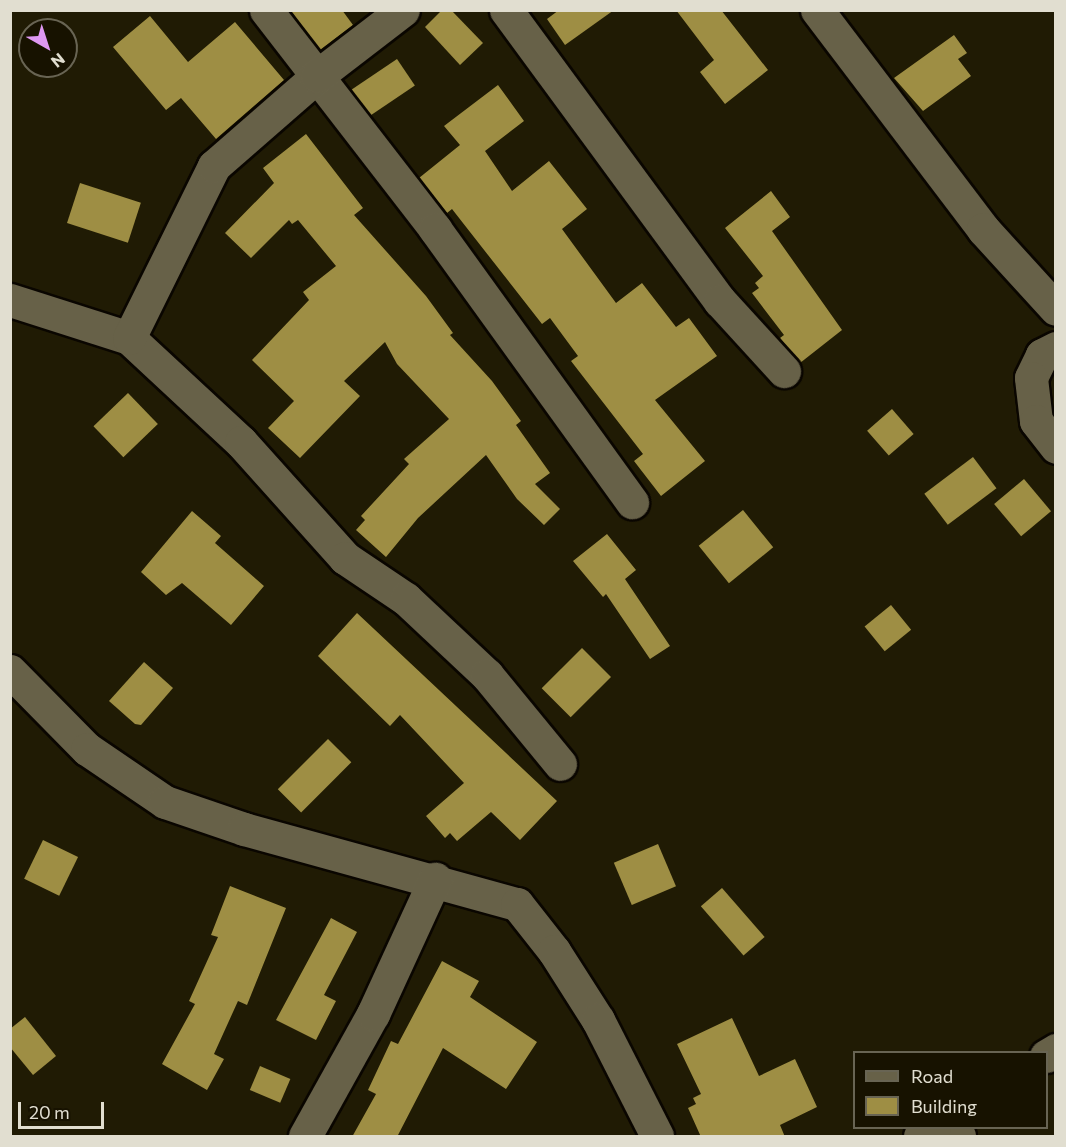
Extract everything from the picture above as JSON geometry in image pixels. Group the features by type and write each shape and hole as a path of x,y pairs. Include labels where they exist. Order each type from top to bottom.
{"street":[{"path":"266,10 435,229 632,502"},
{"path":"129,338 214,166 317,76 403,10"},
{"path":"506,10 720,301 784,371"},
{"path":"817,10 983,229 1056,309"},
{"path":"10,300 129,338 242,442 345,558 406,599 487,675 560,764"},
{"path":"1056,348 1042,355 1031,378 1036,421 1056,447"},
{"path":"10,671 87,749 165,802 244,829 435,879 517,904 554,951 598,1020 657,1137"},
{"path":"305,1137 373,1014 435,879"}],"building":[{"path":"290,10 342,10 353,25 320,50"},
{"path":"442,10 451,10 483,43 460,65 425,27"},
{"path":"559,10 614,10 565,45 547,19"},
{"path":"676,10 721,10 768,70 725,104 700,72 714,60"},
{"path":"150,16 188,62 235,22 284,80 216,139 181,98 166,110 113,47"},
{"path":"954,35 967,53 958,59 971,76 923,111 894,78"},
{"path":"397,59 415,86 369,116 351,90"},
{"path":"498,85 524,121 485,151 512,191 549,161 587,209 562,229 616,303 642,283 676,327 689,318 717,356 655,400 705,461 661,496 634,461 643,454 571,361 578,356 550,318 542,324 452,209 447,213 419,178 460,145 444,126"},
{"path":"306,134 363,208 354,215 426,296 453,333 450,335 492,381 521,421 516,425 550,473 535,484 560,509 544,525 517,499 486,455 418,518 386,557 356,530 365,520 361,516 409,464 404,459 449,419 397,364 385,342 344,381 360,396 300,458 268,428 294,401 252,360 309,300 303,292 336,266 298,220 292,224 289,220 251,258 225,233 274,183 263,168"},
{"path":"80,183 141,203 128,243 67,223"},
{"path":"771,191 790,217 772,231 842,330 800,363 780,338 784,335 752,293 759,288 755,283 763,276 725,228"},
{"path":"128,393 158,424 123,457 93,426"},
{"path":"892,409 914,434 889,456 867,431"},
{"path":"973,457 996,488 948,525 924,494"},
{"path":"1024,479 1051,511 1021,536 994,504"},
{"path":"743,510 773,547 729,583 699,546"},
{"path":"192,511 221,536 215,543 264,586 231,625 182,583 166,595 141,572"},
{"path":"607,534 636,570 625,579 670,646 650,659 606,594 603,597 573,561"},
{"path":"891,605 911,630 885,651 865,626"},
{"path":"357,613 557,801 520,840 491,812 457,841 450,833 445,838 426,816 464,783 400,715 390,726 318,656"},
{"path":"582,648 611,677 571,717 542,688"},
{"path":"144,662 173,688 141,725 135,724 109,701"},
{"path":"328,739 351,762 301,813 278,789"},
{"path":"43,840 78,857 59,896 24,879"},
{"path":"658,844 676,886 632,905 614,863"},
{"path":"230,886 286,908 247,1005 238,1001 214,1054 224,1059 207,1090 162,1064 195,1004 189,1001 218,937 211,935"},
{"path":"722,888 765,937 744,955 701,906"},
{"path":"331,918 357,932 324,995 336,1001 316,1040 276,1020"},
{"path":"442,961 479,981 470,997 537,1042 506,1089 443,1048 397,1137 352,1137 376,1094 368,1090 391,1041 398,1044"},
{"path":"25,1017 56,1056 33,1075 10,1047 10,1029"},
{"path":"732,1018 759,1076 795,1059 817,1107 780,1125 785,1137 701,1137 688,1108 696,1104 693,1098 701,1094 677,1044"},
{"path":"260,1066 290,1079 280,1103 250,1090"}]}
